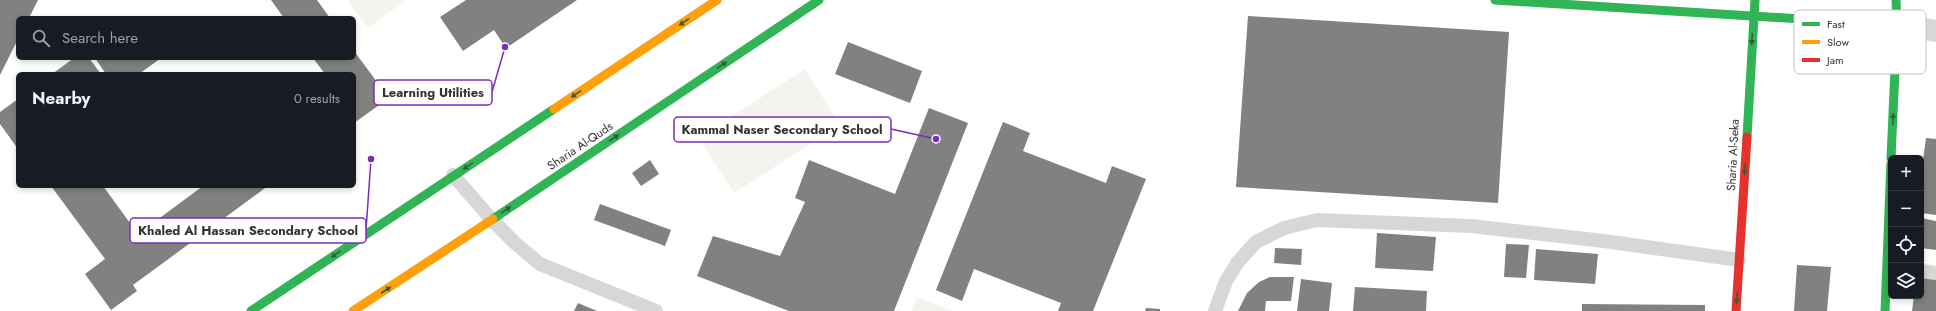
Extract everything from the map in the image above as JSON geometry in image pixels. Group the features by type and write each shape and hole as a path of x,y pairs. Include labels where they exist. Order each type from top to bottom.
{"main road":[{"path":"251,311 716,0"},
{"name":"Sharia Al-Quds","path":"353,311 492,220 819,0"},
{"path":"1496,0 1794,19"},
{"name":"Sharia Al-Seka","path":"1736,311 1755,0"},
{"path":"1896,0 1896,10"},
{"path":"1891,155 1895,74"},
{"path":"1889,263 1890,191"},
{"path":"1885,311 1888,278"}],"street":[{"path":"1926,29 1936,31"}],"lane":[{"path":"453,175 492,220 515,243 540,264 656,311"},
{"path":"1215,311 1226,282 1238,262 1256,242 1284,228 1317,220 1471,226 1604,241 1739,260"},
{"path":"1924,271 1936,273"}],"shaded area":[{"path":"347,0 406,0 368,28"},
{"path":"805,69 840,125 734,193 698,138"},
{"path":"917,297 953,311 911,311"}],"building":[{"path":"0,0 38,0 30,16 16,16 16,43 0,75"},
{"path":"271,0 317,0 329,16 283,16"},
{"path":"466,0 577,0 506,48 494,30 463,51 440,17"},
{"path":"1248,16 1509,32 1498,203 1236,187"},
{"path":"848,42 922,71 910,103 835,74"},
{"path":"356,54 389,98 356,122 356,72 324,72 314,60 356,60"},
{"path":"71,60 90,60 100,72 55,72"},
{"path":"96,60 158,60 142,72 105,72"},
{"path":"16,100 16,146 0,124 0,112"},
{"path":"929,108 968,123 894,311 789,311 697,276 713,236 780,256 805,202 795,198 809,160 895,194"},
{"path":"1003,122 1030,133 1023,151 1106,183 1112,166 1146,179 1093,311 1058,311 1061,303 974,269 962,301 936,290"},
{"path":"1926,138 1936,139 1936,215 1924,213 1924,155"},
{"path":"650,160 659,174 641,186 632,173"},
{"path":"52,188 104,188 138,234 200,188 265,188 133,285 137,291 111,310 85,274 105,259"},
{"path":"600,204 671,230 665,246 594,220"},
{"path":"1924,219 1936,221 1936,250 1924,248"},
{"path":"1377,233 1436,237 1433,271 1375,268"},
{"path":"1506,244 1529,245 1526,278 1504,277"},
{"path":"1275,248 1302,249 1301,265 1274,263"},
{"path":"1536,249 1598,254 1595,284 1534,280"},
{"path":"1797,265 1831,267 1827,311 1794,311"},
{"path":"1924,276 1936,278 1936,311 1912,311 1914,299 1924,299"},
{"path":"1270,277 1294,277 1291,301 1266,301 1265,311 1238,311 1247,293 1259,282"},
{"path":"1301,279 1332,283 1329,311 1297,311"},
{"path":"1355,287 1427,291 1426,311 1353,311"},
{"path":"578,303 597,311 574,311"},
{"path":"1582,304 1705,305 1705,311 1582,311"},
{"path":"1146,308 1160,309 1160,311 1145,311"}],"traffic: fast":[{"path":"493,219 819,0"},
{"path":"1495,0 1794,19"},
{"path":"1747,137 1755,0"},
{"path":"1896,0 1896,10"},
{"path":"1891,155 1895,74"},
{"path":"251,311 554,109"},
{"path":"1885,311 1890,191"}],"traffic: slow":[{"path":"554,109 717,0"},
{"path":"353,311 493,219"}],"traffic: jam":[{"path":"1736,311 1747,137"}],"place":[{"name":"Learning Utilities","path":"505,47"},
{"name":"Kammal Naser Secondary School","path":"936,139"},
{"name":"Khaled Al Hassan Secondary School","path":"371,159"}]}
